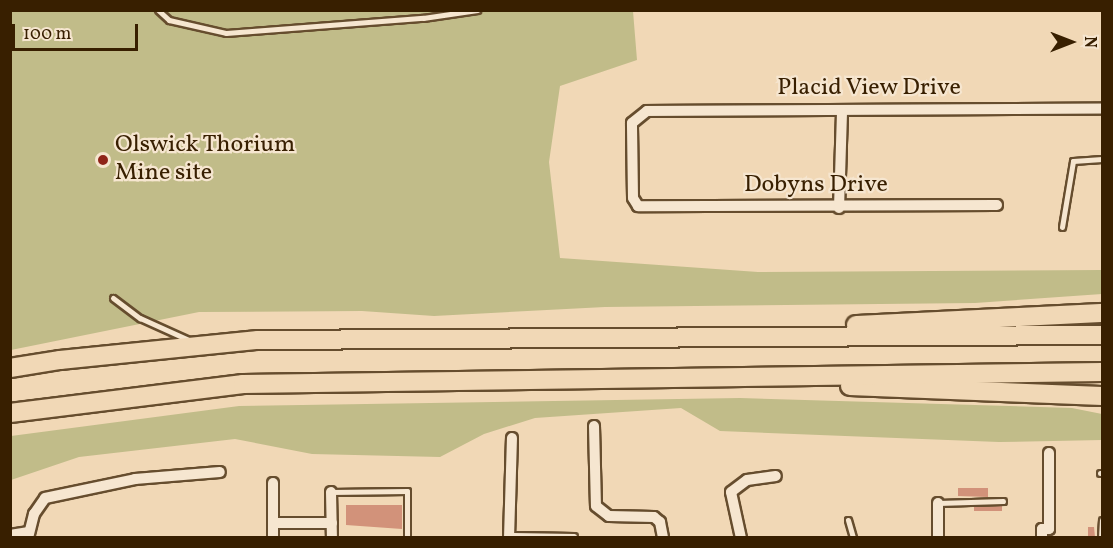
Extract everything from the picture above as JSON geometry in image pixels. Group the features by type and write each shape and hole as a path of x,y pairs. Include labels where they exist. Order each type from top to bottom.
{"highway":[{"path":"678,337 1102,313"},
{"path":"10,368 258,340 1102,336"},
{"path":"10,413 243,384 1102,372"},
{"path":"735,378 744,382 1102,396"}],"street":[{"name":"Placid View Drive","path":"635,205 632,123 637,116 647,111 1102,109"},
{"path":"839,208 842,111"},
{"name":"Dobyns Drive","path":"635,205 839,208 997,205"},
{"path":"594,426 596,506 609,516 654,517 660,522 663,537"},
{"path":"509,536 512,438"},
{"path":"1042,537 1042,529 1049,529 1049,453"},
{"path":"10,535 28,535 45,498 135,479 220,472"},
{"path":"741,537 731,492 747,480 776,476"},
{"path":"273,483 273,537"},
{"path":"331,492 332,537"},
{"path":"938,503 938,537"},
{"path":"273,523 332,523"}],"lane":[{"path":"158,10 169,20 226,33 423,18 477,10"},
{"path":"1062,227 1073,161 1102,159"},
{"path":"113,297 140,318 201,345"},
{"path":"331,492 407,491 407,537"},
{"path":"938,503 1003,501"},
{"path":"848,520 853,537"},
{"path":"1101,537 1102,520"},
{"path":"509,536 574,536"}],"shaded area":[{"path":"11,11 633,11 637,60 560,86 549,162 560,258 758,272 1102,270 1102,294 975,303 605,307 434,316 362,311 199,312 11,350"},
{"path":"740,398 1072,408 1102,414 1102,440 999,442 720,431 681,408 535,418 484,434 440,457 312,454 235,439 79,457 11,480 11,436 239,406"}],"building":[{"path":"958,488 988,488 988,497 958,496"},
{"path":"346,505 402,505 402,529 346,525"},
{"path":"1002,506 1002,511 974,511 974,507"},
{"path":"1088,527 1094,527 1095,537 1088,537"}],"place":[{"name":"Olswick Thorium Mine site","path":"103,160"}]}
